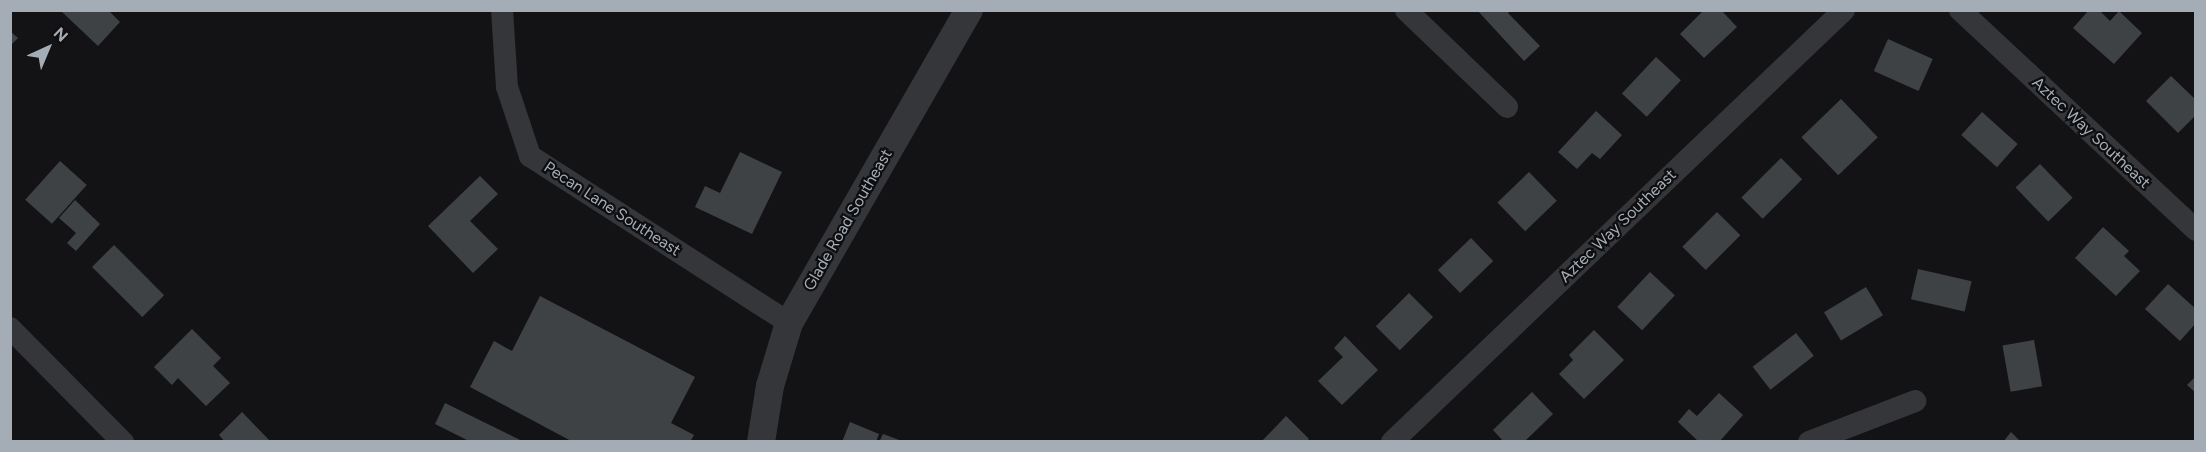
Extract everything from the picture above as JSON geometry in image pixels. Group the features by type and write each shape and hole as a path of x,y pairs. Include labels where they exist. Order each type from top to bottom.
{"street":[{"name":"Pecan Lane Southeast","path":"502,10 507,87 530,156 789,323"},
{"name":"Glade Road Southeast","path":"762,441 770,386 789,323 969,10"},
{"path":"1406,10 1507,107"},
{"name":"Aztec Way Southeast","path":"1392,441 1844,10"},
{"name":"Aztec Way Southeast","path":"1960,10 2196,230"},
{"path":"10,328 123,441"},
{"path":"1809,441 1915,401"}],"building":[{"path":"60,10 108,10 120,22 98,46"},
{"path":"1477,10 1511,10 1508,13 1540,46 1524,61"},
{"path":"1704,10 1721,10 1737,27 1704,58 1680,34"},
{"path":"2089,10 2099,10 2110,21 2119,11 2142,33 2114,64 2073,28"},
{"path":"10,31 18,38 10,46"},
{"path":"1888,39 1933,59 1919,91 1874,71"},
{"path":"1656,57 1681,80 1647,117 1622,94"},
{"path":"2171,76 2196,100 2196,115 2178,133 2146,101"},
{"path":"1841,99 1878,137 1838,175 1801,137"},
{"path":"1596,111 1622,135 1600,159 1592,153 1577,169 1558,152"},
{"path":"1982,112 2018,144 1997,167 1961,135"},
{"path":"740,152 782,172 752,234 695,207 705,186 720,193"},
{"path":"1781,158 1802,179 1763,219 1741,198"},
{"path":"60,161 87,185 52,224 25,200"},
{"path":"2040,164 2073,198 2048,221 2016,188"},
{"path":"1529,172 1557,201 1525,231 1497,203"},
{"path":"480,176 498,194 470,221 498,249 473,273 428,226"},
{"path":"75,200 100,224 76,251 67,243 76,233 59,218"},
{"path":"1717,212 1740,235 1706,270 1682,247"},
{"path":"2103,227 2129,251 2124,256 2140,271 2116,296 2075,258"},
{"path":"1471,238 1493,261 1460,293 1438,270"},
{"path":"114,245 164,295 142,317 92,267"},
{"path":"1918,269 1972,281 1965,312 1911,299"},
{"path":"1650,272 1675,295 1642,330 1617,307"},
{"path":"2168,284 2196,309 2196,323 2180,341 2145,309"},
{"path":"1866,287 1883,315 1841,341 1824,312"},
{"path":"1409,293 1433,317 1400,350 1376,326"},
{"path":"540,296 695,377 671,423 694,435 690,442 573,442 470,387 494,341 512,351"},
{"path":"192,329 221,358 213,366 230,383 206,406 178,378 172,385 154,367"},
{"path":"1594,330 1624,360 1584,399 1559,374 1573,360 1569,355"},
{"path":"1796,333 1814,356 1771,390 1753,367"},
{"path":"1345,336 1378,370 1342,405 1318,381 1343,357 1334,348"},
{"path":"2034,340 2042,386 2011,392 2002,346"},
{"path":"2196,376 2196,393 2187,385"},
{"path":"1532,392 1553,414 1524,442 1504,442 1493,430"},
{"path":"1719,393 1743,415 1719,442 1699,442 1678,422 1689,409 1697,416"},
{"path":"445,403 524,442 471,442 435,424"},
{"path":"242,412 271,442 225,442 219,435"},
{"path":"1286,416 1309,439 1306,442 1261,442"},
{"path":"850,422 879,434 876,442 842,442"},
{"path":"2011,432 2021,442 2003,442"},
{"path":"883,434 902,441 902,442 879,442"}]}
